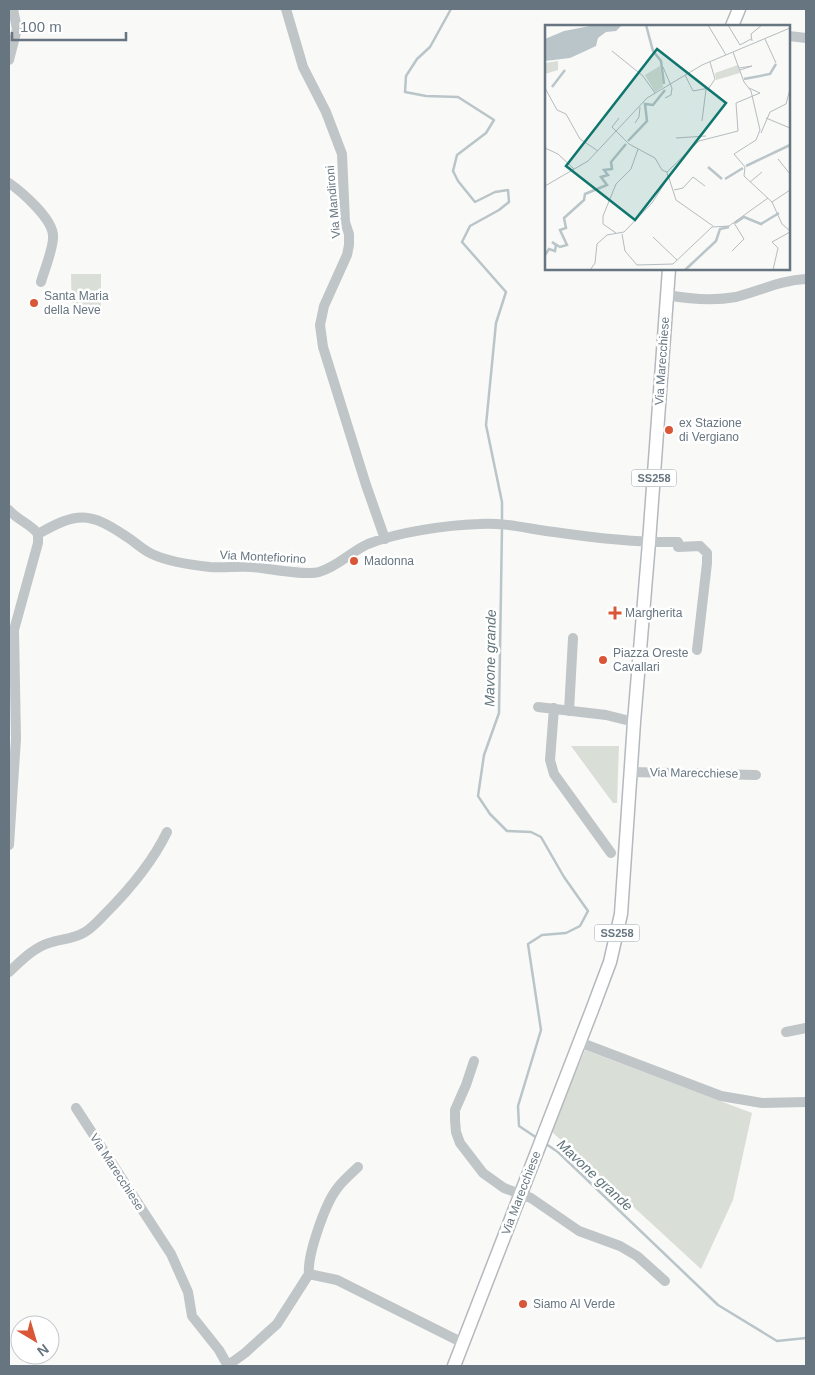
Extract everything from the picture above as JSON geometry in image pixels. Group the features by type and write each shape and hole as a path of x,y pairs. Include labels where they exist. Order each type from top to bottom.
{"main road":[{"path":"732,25 739,9"},
{"name":"Via Marecchiese","path":"454,1366 610,962 622,914 634,717 669,270"}],"street":[{"path":"9,60 17,29 13,9"},
{"name":"Via Mandironi","path":"286,9 303,68 326,112 342,154 345,222 349,234 349,245 347,255 324,306 320,325 323,347 385,539"},
{"path":"790,36 806,38"},
{"path":"9,182 43,216 52,228 54,237 41,282"},
{"path":"667,295 719,300 794,279 806,279"},
{"path":"9,510 38,534 38,543 14,630 16,739 9,845"},
{"name":"Via Montefiorino","path":"38,534 53,525 75,517 91,518 110,525 151,554 180,562 212,567 251,567 317,573 336,566 366,545 385,539 454,526 498,524 580,536 649,542"},
{"path":"9,519 22,522"},
{"path":"649,542 678,542 678,547 700,546 707,553 697,650"},
{"path":"569,711 574,638"},
{"path":"538,707 634,717"},
{"path":"554,708 550,760 554,774 611,853"},
{"name":"Via Marecchiese","path":"631,772 756,775"},
{"path":"9,972 36,949 48,943 86,932 136,879 152,859 167,832"},
{"path":"786,1032 806,1028"},
{"path":"579,1042 721,1096 762,1103 806,1102"},
{"path":"474,1061 455,1110 456,1132 460,1143 483,1173 500,1185 530,1198 579,1230 620,1246 637,1256 666,1281"},
{"name":"Via Marecchiese","path":"76,1108 171,1254 188,1292 192,1316 219,1350 227,1366 245,1353 277,1324 309,1274 308,1266 315,1240 336,1190 358,1167"},
{"path":"309,1274 337,1280 463,1343"}],"shaded area":[{"path":"71,274 101,274 101,311 72,311"},
{"path":"571,746 619,746 617,803 613,803"},
{"path":"585,1050 752,1113 733,1200 701,1269 551,1131"}],"waterway":[{"name":"Mavone grande","path":"451,9 430,47 417,59 406,76 405,92 426,96 458,97 494,120 486,133 457,155 453,171 458,181 475,202 495,192 508,190 509,202 499,210 470,226 462,242 506,292 496,323 486,425 502,502 502,522"},
{"name":"Mavone grande","path":"502,527 499,713 484,755 478,796 490,814 507,831 531,832 541,837 564,877 588,911 580,926 566,933 542,935 528,944 541,1030 518,1106 519,1126 537,1138"},
{"name":"Mavone grande","path":"546,1144 558,1152 718,1305 777,1341 806,1338"}],"place":[{"name":"Santa Maria della Neve","path":"34,303"},
{"name":"ex Stazione di Vergiano","path":"669,430"},
{"name":"Madonna","path":"354,561"},
{"name":"Margherita","path":"615,613"},
{"name":"Piazza Oreste Cavallari","path":"603,660"},
{"name":"Siamo Al Verde","path":"523,1304"}]}
